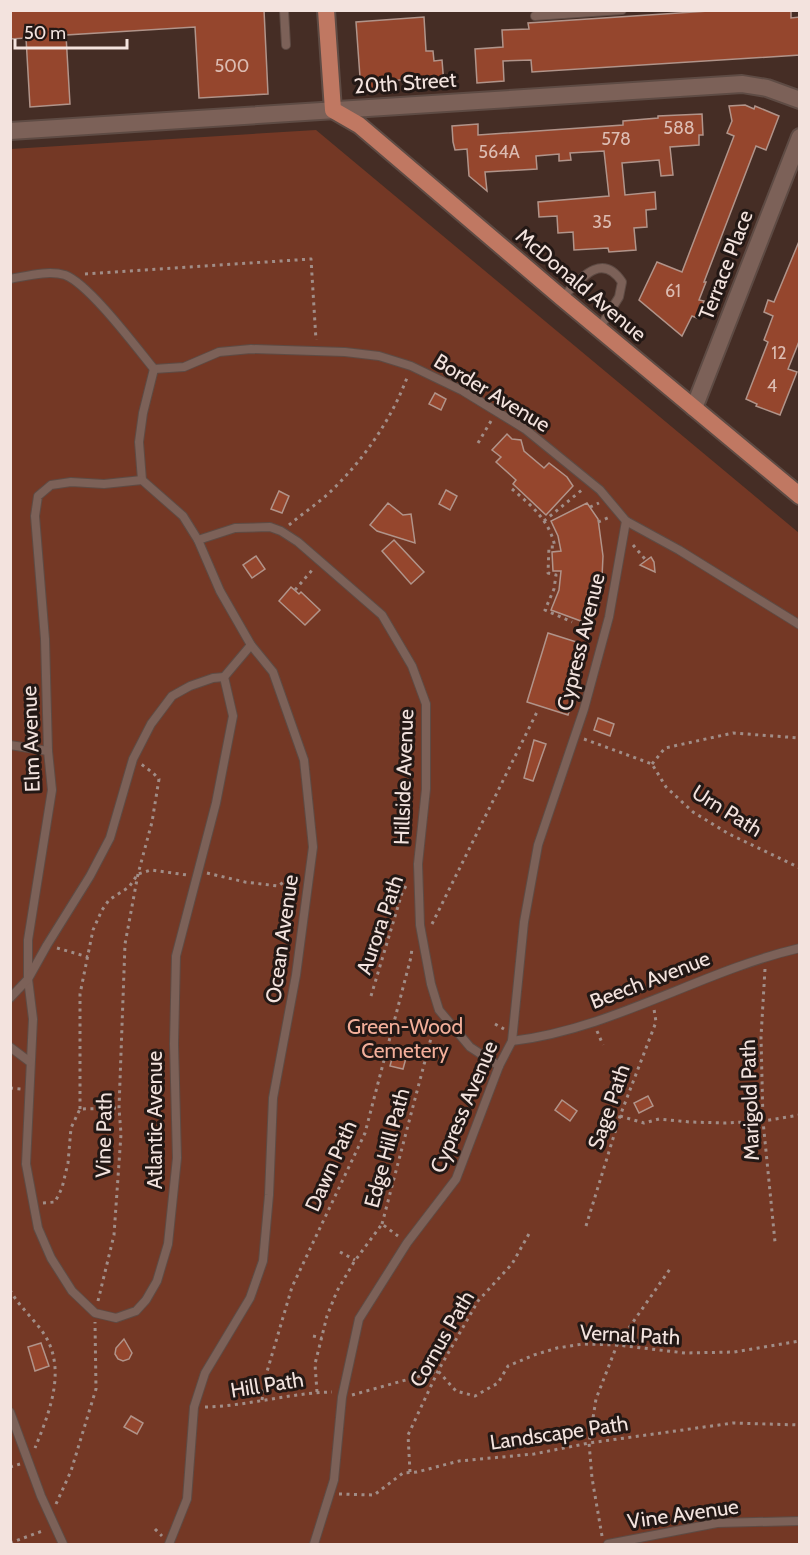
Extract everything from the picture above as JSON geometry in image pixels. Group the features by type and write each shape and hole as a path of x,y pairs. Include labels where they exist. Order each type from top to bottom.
{"main road":[{"path":"326,10 333,110"},
{"name":"20th Street","path":"10,131 742,84 767,88 800,100"},
{"name":"McDonald Avenue","path":"333,110 358,125 800,496"},
{"name":"Terrace Place","path":"694,408 800,138"}],"lane":[{"path":"284,10 286,45"},
{"path":"535,16 621,10"},
{"path":"562,298 586,275 597,268 607,268 616,275 622,282 621,292 599,329"},
{"path":"10,279 42,273 65,276 87,290 154,369 143,412 139,442 142,480"},
{"name":"Border Avenue","path":"154,369 184,367 219,352 251,349 379,356 411,366 463,391 525,429 600,490 626,521 679,550 800,626"},
{"name":"Ocean Avenue","path":"142,480 183,516 198,540 219,591 251,645 273,672 304,760 312,847 296,975 273,1098 269,1195 263,1261 250,1298 205,1373 194,1407 187,1499 170,1545"},
{"name":"Elm Avenue","path":"28,979 28,940 52,790 48,751 45,639 35,516 38,496 51,485 71,482 104,484 142,480"},
{"name":"Cypress Avenue","path":"314,1545 334,1480 342,1397 359,1319 407,1243 456,1179 499,1066 512,1041 524,922 538,845 584,709 609,617 626,521"},
{"name":"Hillside Avenue","path":"198,540 236,528 270,527 280,531 298,542 382,615 412,666 426,704 426,789 418,864 420,925 431,984 439,1010 470,1047 499,1066"},
{"path":"10,998 28,979 90,876 110,838 134,759 151,724 171,696 190,686 213,678 224,677 251,645"},
{"name":"Atlantic Avenue","path":"95,1313 116,1318 136,1311 158,1281 168,1244 177,1158 174,1044 176,956 216,802 233,716 224,677"},
{"path":"10,745 48,751"},
{"name":"Beech Avenue","path":"512,1041 547,1036 620,1012 766,956 800,948"},
{"path":"28,979 33,1019 26,1164 33,1205 38,1228 51,1258 72,1291 95,1313"},
{"path":"10,1047 30,1062"},
{"path":"10,1412 63,1545"},
{"name":"Vine Avenue","path":"606,1545 717,1523 800,1521"}],"path":[{"path":"65,276 311,259 317,351"},
{"path":"280,531 327,495 359,461 390,412 411,366"},
{"path":"478,443 497,412"},
{"path":"544,521 591,482"},
{"path":"512,489 538,511 554,537 555,546 549,548 548,573 556,575 554,590 545,610 572,622"},
{"path":"624,534 645,560"},
{"path":"295,590 320,561"},
{"path":"423,942 537,712"},
{"path":"574,735 652,764 665,748 733,733 800,738"},
{"name":"Vine Path","path":"50,1516 71,1471 96,1389 95,1313 114,1235 121,1134 119,1108 125,944 138,874 152,822 159,779 134,759"},
{"name":"Urn Path","path":"652,764 666,787 693,812 729,834 800,868"},
{"path":"481,808 487,811"},
{"name":"Aurora Path","path":"371,996 402,893 418,864"},
{"path":"33,1205 55,1202 62,1188 68,1163 71,1128 80,1109 80,994 93,930 109,900 129,887 138,874 151,870 196,876 203,872 246,882 278,886 285,881 309,883"},
{"name":"Dawn Path","path":"262,1400 266,1375 292,1287 365,1133 411,957 412,940"},
{"path":"47,945 88,957"},
{"name":"Marigold Path","path":"766,956 761,1036 763,1121 775,1242"},
{"name":"Sage Path","path":"586,1226 620,1116 656,1022 652,999"},
{"name":"Edge Hill Path","path":"317,1392 315,1364 327,1316 355,1260 382,1224 439,1010"},
{"path":"429,1026 434,1027"},
{"path":"597,1032 603,1045"},
{"path":"80,1109 119,1108"},
{"path":"620,1116 644,1123 659,1119 693,1124 763,1121 800,1115"},
{"name":"Edge Hill Path","path":"382,1224 407,1243"},
{"name":"Cornus Path","path":"411,1472 408,1435 438,1371 477,1301 512,1264 530,1232"},
{"path":"340,1252 355,1260"},
{"path":"606,1545 595,1500 589,1443 596,1399 617,1345 670,1269"},
{"path":"10,1290 44,1332 53,1353 56,1385 45,1422 29,1461"},
{"path":"313,1336 322,1338"},
{"name":"Vernal Path","path":"438,1371 456,1390 475,1396 498,1383 508,1366 557,1348 583,1344 617,1345 685,1353 734,1352 800,1341"},
{"path":"342,1397 438,1371"},
{"name":"Hill Path","path":"194,1407 221,1407 317,1392 333,1392 342,1397"},
{"name":"Landscape Path","path":"329,1494 374,1495 403,1473 459,1461 534,1454 589,1443 733,1423 800,1425"},
{"path":"10,1543 55,1527"}],"green space":[{"name":"Green-Wood Cemetery","path":"316,130 799,533 799,1544 11,1544 11,149"}],"building":[{"path":"10,10 264,10 268,94 199,98 195,27 66,35 70,104 30,107 26,38 10,39"},
{"path":"724,10 791,10 791,18 800,17 800,55 532,72 531,60 503,61 504,81 477,83 475,49 503,47 502,30 529,29 528,23"},
{"path":"424,17 426,51 433,51 434,61 442,60 444,85 415,85 414,79 387,81 388,89 361,91 356,22"},
{"path":"745,105 754,109 755,106 779,116 766,150 756,146 704,282 706,282 699,300 704,301 697,318 692,316 682,336 639,300 657,262 682,272 734,136 727,133 732,121 729,106"},
{"path":"702,114 703,135 699,135 699,145 670,147 673,175 661,176 659,160 622,163 625,195 655,192 656,209 646,210 647,227 634,228 636,250 609,252 608,248 574,250 573,232 558,233 557,216 539,217 538,202 609,196 604,151 570,153 571,160 559,161 559,154 536,156 537,169 485,172 487,191 469,176 467,149 455,150 453,142 452,126 478,124 478,135 623,125 623,121 658,118 658,116"},
{"path":"800,239 800,339 788,369 797,372 780,415 756,406 757,404 746,399 768,342 764,340 773,316 764,312 768,300 774,302"},
{"path":"435,393 446,399 441,410 429,404"},
{"path":"507,434 512,439 521,440 524,451 544,468 549,463 567,477 573,486 546,515 513,484 516,480 496,462 501,457 492,450"},
{"path":"446,490 457,496 450,510 439,504"},
{"path":"279,491 289,496 282,513 271,509"},
{"path":"388,503 403,515 411,514 415,543 377,531 370,525"},
{"path":"587,503 598,519 603,556 601,599 589,624 551,610 559,590 561,571 553,571 552,552 561,551 558,536 551,521"},
{"path":"394,540 424,572 411,584 382,551"},
{"path":"256,556 265,569 252,578 243,565"},
{"path":"651,557 654,562 655,572 640,565"},
{"path":"291,587 299,594 301,592 320,610 305,625 279,601"},
{"path":"548,633 589,646 568,715 527,702"},
{"path":"598,718 614,724 610,736 594,730"},
{"path":"534,740 546,744 533,781 524,778"},
{"path":"393,1055 406,1058 403,1069 390,1066"},
{"path":"648,1096 653,1106 639,1113 634,1103"},
{"path":"562,1100 577,1111 570,1121 555,1110"},
{"path":"124,1339 132,1353 129,1359 123,1361 115,1354 116,1348"},
{"path":"41,1343 49,1366 35,1371 28,1347"},
{"path":"131,1416 143,1423 137,1434 124,1427"}]}
